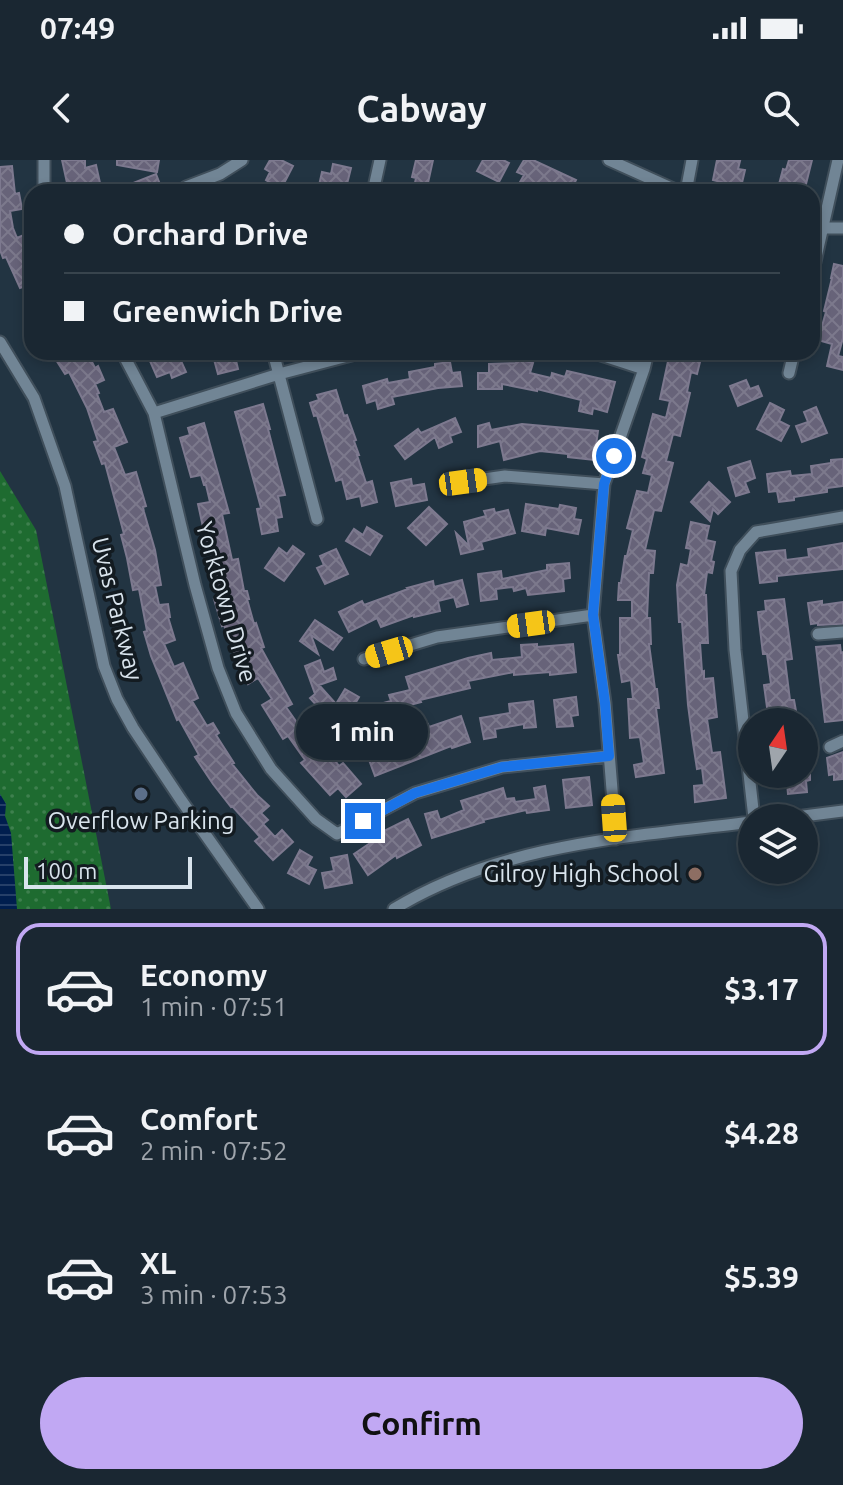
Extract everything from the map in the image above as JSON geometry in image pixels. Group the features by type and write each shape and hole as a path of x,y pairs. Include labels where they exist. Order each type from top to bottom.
{"street":[{"path":"44,160 44,184"},
{"path":"194,184 220,174 242,160"},
{"path":"375,184 380,160"},
{"path":"609,160 664,184"},
{"path":"685,184 692,160"},
{"path":"820,219 838,160"},
{"path":"820,226 843,228"},
{"name":"Uvas Parkway","path":"0,342 34,398 65,486 104,666 117,699 181,800 258,909"},
{"name":"Yorktown Drive","path":"126,360 154,413 195,585 218,668 236,713 271,769 316,819 337,834 415,793 502,767 609,756"},
{"path":"275,360 317,519"},
{"path":"154,413 332,360"},
{"path":"616,360 644,369"},
{"path":"616,839 605,703 593,615 604,484 646,360"},
{"path":"789,373 792,360"},
{"path":"463,482 505,476 604,484"},
{"path":"751,804 735,650 731,571 740,550 756,532 843,517"},
{"path":"364,659 437,637 593,615"},
{"path":"818,634 843,632"},
{"path":"830,747 843,741"},
{"path":"818,814 843,811"},
{"path":"394,909 437,886 490,865 549,850 738,822"}],"green space":[{"path":"0,471 36,530 111,909 0,909"}],"water":[{"path":"0,794 6,804 5,816 11,833 17,909 0,909"}],"building":[{"path":"62,160 85,160 85,168 96,165 100,184 67,184"},
{"path":"117,160 159,160 157,172 117,165"},
{"path":"270,160 281,160 293,166 284,184 273,184 266,180 270,172 265,169"},
{"path":"416,160 433,160 428,184 415,184 416,178 412,177"},
{"path":"483,160 509,163 499,182 477,171"},
{"path":"524,160 533,160 576,180 574,184 524,184 520,182 524,175 517,172"},
{"path":"717,160 740,161 738,169 745,170 742,184 713,180"},
{"path":"789,160 812,160 806,184 779,184 783,169 786,170"},
{"path":"333,164 351,168 347,184 319,184 322,172 331,174"},
{"path":"12,166 15,194 19,193 22,209 10,211 17,238 24,235 24,286 20,288 0,250 0,167"},
{"path":"156,174 160,184 133,184"},
{"path":"834,264 843,266 843,338 838,356 843,357 843,370 827,366 832,344 820,341"},
{"path":"56,360 91,360 95,368 98,366 104,380 95,384 97,394 104,412 113,409 127,442 114,447 125,475 136,472 146,506 143,507 161,585 155,586 159,605 168,604 168,617 175,640 164,644 174,667 183,663 198,698 192,701 207,726 213,723 232,764 269,806 261,813 268,820 263,824 275,837 282,830 293,842 273,860 255,841 260,837 213,784 195,757 199,755 177,720 144,632 147,631 139,589 133,590 121,535 124,534 105,463 102,464 94,442 98,441 87,408 69,372 65,374"},
{"path":"181,360 186,372 172,378 170,372 157,377 150,361"},
{"path":"214,360 236,360 238,369 218,374"},
{"path":"521,360 533,363 530,373 551,378 552,373 565,377 567,371 615,382 607,412 593,408 592,414 579,411 581,400 537,389 502,384 502,389 478,389 478,373 489,373 489,364"},
{"path":"668,360 700,360 697,374 691,372 687,392 690,393 680,436 673,434 666,461 673,463 661,511 654,510 645,550 655,551 653,573 649,573 647,618 650,618 649,644 657,689 659,708 656,708 664,773 636,777 634,765 644,763 640,737 630,738 628,699 633,699 631,680 622,682 618,655 620,618 632,618 632,600 618,600 619,583 633,530 627,528 637,491 648,493 652,475 643,473 647,459 642,457 653,414 666,418 670,401 660,399"},
{"path":"450,362 452,373 460,372 462,386 392,397 394,404 378,409 376,400 367,403 363,386 387,379 388,383 410,379 409,372"},
{"path":"746,380 750,389 758,386 762,396 738,406 730,386"},
{"path":"336,390 356,440 357,455 366,483 372,481 377,502 362,506 360,496 347,499 342,479 336,481 317,415 314,416 310,403 319,400 317,395"},
{"path":"770,403 784,410 779,421 789,426 781,441 757,429"},
{"path":"263,404 285,495 278,496 282,517 276,518 278,531 262,534 257,509 261,508 235,412"},
{"path":"816,407 827,433 802,442 796,426 808,422 804,412"},
{"path":"455,418 461,432 450,436 452,442 439,448 435,437 405,459 395,446 418,429 421,433"},
{"path":"204,423 229,513 222,514 232,560 238,559 244,591 247,591 254,624 264,647 261,648 292,704 286,707 312,744 319,739 339,766 343,763 361,784 346,797 338,788 330,795 301,763 305,760 288,736 283,739 262,705 272,699 258,678 248,684 222,626 214,599 219,598 213,570 221,568 218,550 214,551 212,540 206,541 198,504 210,502 201,475 191,477 180,438 190,435 188,428"},
{"path":"489,423 491,430 522,424 598,431 594,460 540,451 504,460 500,441 478,447 478,426"},
{"path":"843,459 843,486 779,502 777,491 769,492 767,474 790,471 791,476 812,474 811,466"},
{"path":"750,461 755,478 745,482 749,492 736,496 728,468"},
{"path":"411,479 412,486 424,484 427,500 396,506 391,483"},
{"path":"709,482 730,502 718,514 713,509 710,521 691,502"},
{"path":"526,504 576,508 574,519 581,520 578,534 546,528 545,535 522,531"},
{"path":"429,507 447,524 426,545 408,528"},
{"path":"494,509 495,513 508,510 515,533 481,542 483,549 461,554 456,533 469,546 464,522 486,516 484,511"},
{"path":"691,522 709,526 706,540 715,542 712,573 707,572 704,595 708,643 700,643 704,679 713,678 717,717 707,719 712,753 720,752 726,798 695,802 694,786 704,785 702,768 697,769 693,743 677,585 681,564 688,566 691,549 686,548"},
{"path":"367,527 382,536 370,555 346,541 354,529 363,535"},
{"path":"843,543 843,569 777,576 777,581 760,583 756,553 785,550 786,560 809,557 808,549"},
{"path":"293,546 304,554 284,581 265,568 279,548 287,554"},
{"path":"336,549 348,574 325,584 317,568 324,565 320,556"},
{"path":"569,563 570,578 563,579 564,591 528,595 526,588 514,591 513,587 496,589 497,599 481,601 478,574 501,571 502,579 547,570 547,565"},
{"path":"462,580 468,604 457,607 454,597 438,601 440,611 414,615 381,627 377,618 349,632 339,612 362,601 364,605 433,581 434,587"},
{"path":"784,599 792,659 785,660 790,700 794,700 795,708 767,708 764,685 771,684 767,654 763,654 758,612 766,611 765,601"},
{"path":"822,601 822,605 843,602 843,624 811,624 808,603"},
{"path":"315,620 342,638 333,650 311,635 318,654 300,641"},
{"path":"537,644 537,647 573,644 576,672 514,675 514,672 468,681 470,688 420,700 406,706 407,710 380,717 376,705 391,701 389,695 410,690 406,677 491,653 492,660 522,657 521,645"},
{"path":"840,645 843,652 843,720 825,722 816,647"},
{"path":"320,660 324,672 333,668 336,679 319,685 336,704 345,689 359,697 350,712 357,710 363,714 355,727 318,707 310,698 315,694 305,666"},
{"path":"576,697 578,715 571,716 573,726 557,727 554,700"},
{"path":"533,701 536,727 524,728 524,724 495,729 496,737 484,739 480,718 510,713 509,704"},
{"path":"461,716 470,742 451,746 375,776 365,749 428,724 429,727"},
{"path":"843,752 843,779 834,780 834,774 829,775 827,758"},
{"path":"589,777 592,805 566,808 563,780"},
{"path":"545,786 549,810 527,813 526,810 483,820 432,838 425,814 437,811 440,820 464,810 461,801 503,788 506,799 514,798 515,802 536,799 534,788"},
{"path":"787,788 807,788 807,792 788,794"},
{"path":"408,819 421,845 397,858 396,855 368,875 354,854 384,831"},
{"path":"300,850 312,857 307,866 316,870 309,884 288,873"},
{"path":"347,855 352,883 325,888 322,873 334,871 331,858"}],"place":[{"name":"Overflow Parking","path":"141,794"},
{"name":"Gilroy High School","path":"695,874"}],"route":[{"path":"363,821 415,793 502,767 609,756 593,615 604,484 614,456"}]}
